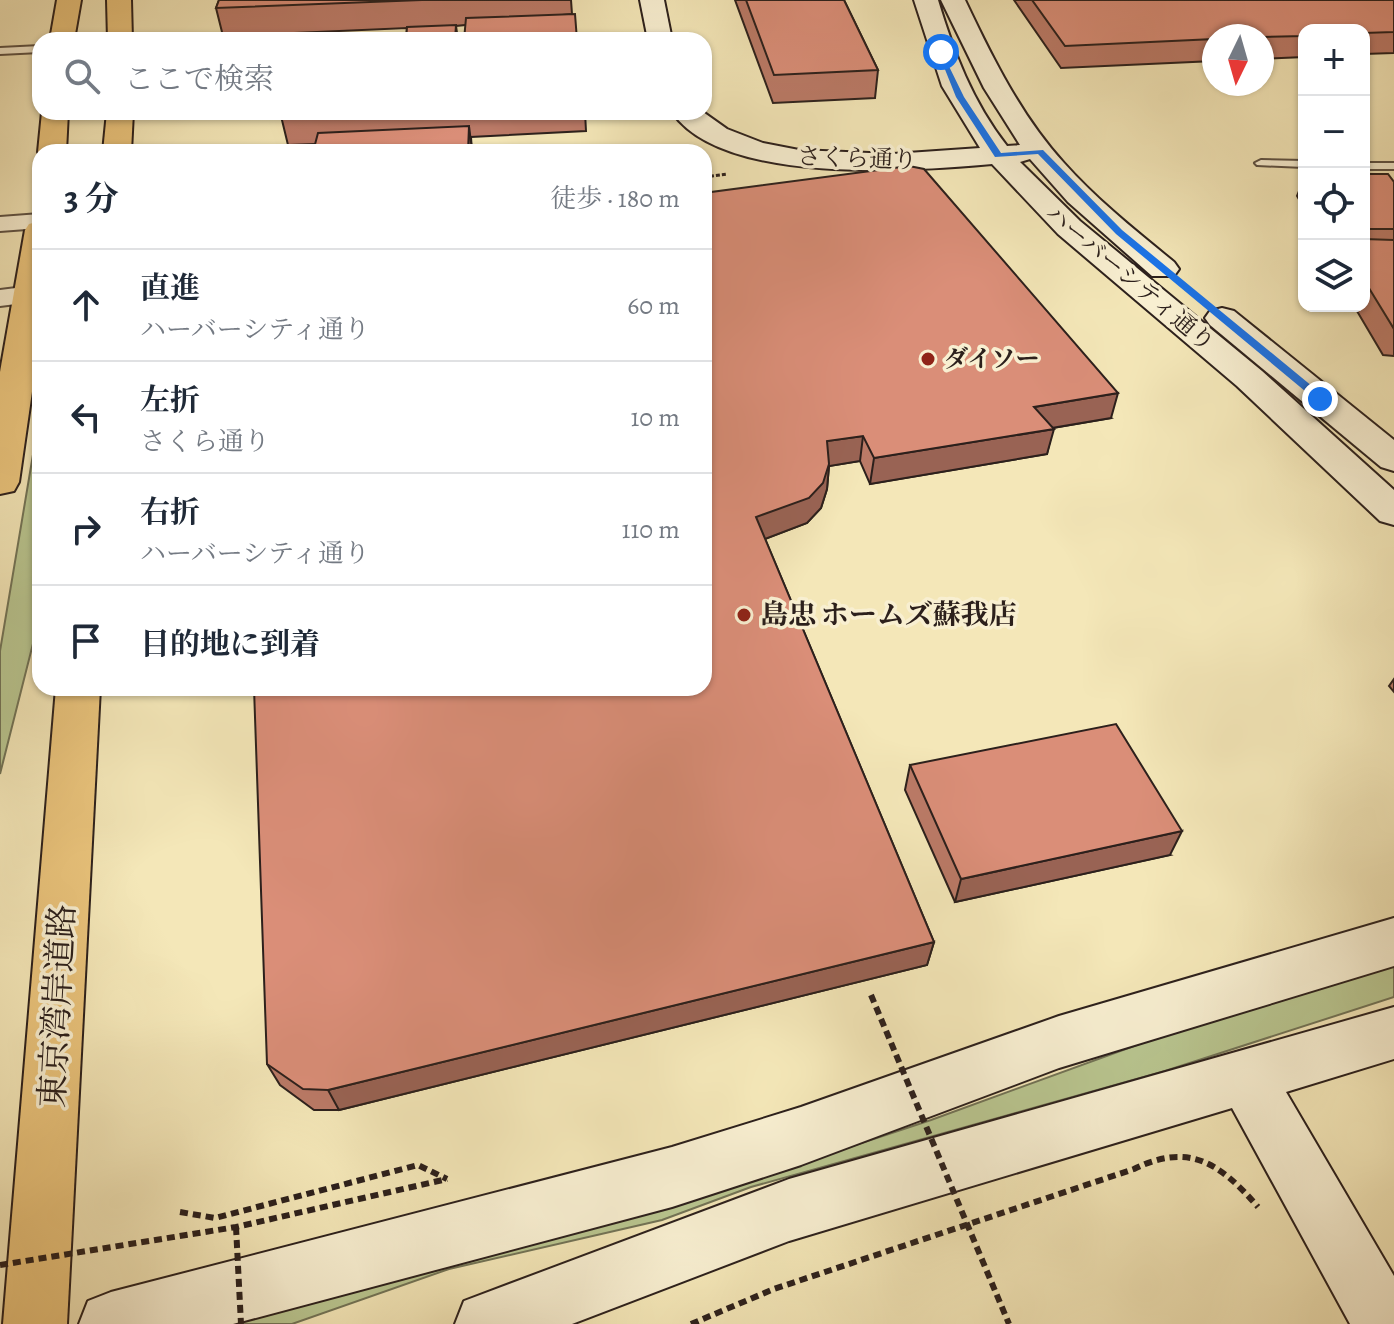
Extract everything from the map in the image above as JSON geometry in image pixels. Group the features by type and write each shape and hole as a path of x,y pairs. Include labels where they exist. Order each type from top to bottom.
{"highway":[{"path":"63,32 69,0"},
{"path":"119,0 120,32"},
{"path":"53,144 54,120"},
{"path":"118,144 119,120"},
{"path":"0,482 24,295 32,262"},
{"name":"東京湾岸道路","path":"35,1324 77,696"}],"street":[{"path":"652,0 658,32"},
{"name":"ハーバーシティ通り","path":"926,0 946,67 960,97 998,155 1067,230 1200,336 1394,512"},
{"name":"ハーバーシティ通り","path":"953,0 1006,104 1040,152 1119,232 1394,459"},
{"name":"さくら通り","path":"699,120 729,138 798,158 872,163 1040,152"},
{"path":"0,224 32,229"},
{"path":"0,242 32,232"},
{"path":"111,1324 672,1177 801,1136 1059,1042 1394,942"},
{"path":"487,1324 789,1210 1394,1033"},
{"path":"1246,1078 1386,1324"}],"lane":[{"path":"0,51 32,49"},
{"path":"1261,163 1298,164"},
{"path":"1370,166 1394,166"}],"path":[{"path":"871,995 1009,1324"},
{"path":"691,1324 774,1289 1134,1169 1164,1155 1197,1157 1230,1178 1257,1205 1264,1218"},
{"path":"0,1265 236,1227 447,1179 418,1165 215,1218 180,1212"},
{"path":"236,1227 241,1324"}],"green space":[{"path":"32,461 32,648 0,774 0,651"},
{"path":"1394,964 1394,997 1165,1071 751,1187 662,1220 449,1269 292,1324 216,1324 786,1168 931,1120 1145,1042"}],"building":[{"path":"219,0 422,0 216,8"},
{"path":"746,0 844,0 878,70 774,75"},
{"path":"1032,0 1394,0 1394,32 1370,33 1370,24 1298,24 1298,36 1274,37 1274,24 1202,24 1202,40 1065,46"},
{"path":"575,14 576,32 465,32 466,18"},
{"path":"456,25 456,32 407,32 407,27"},
{"path":"469,126 468,144 315,144 318,133"},
{"name":"島忠 ホームズ蘇我店","path":"909,166 924,169 1118,393 1034,407 1054,429 874,458 863,436 827,441 829,464 823,483 809,498 756,517 934,942 328,1090 303,1089 267,1064 254,696 712,696 712,192"},
{"path":"1370,174 1388,174 1394,182 1394,229 1370,229"},
{"path":"1370,239 1394,240 1394,329 1370,290"},
{"path":"1116,724 1182,831 961,879 910,765"}],"place":[{"name":"ダイソー","path":"928,359"},
{"name":"島忠 ホームズ蘇我店","path":"744,615"}],"route":[{"path":"941,52 960,97 998,155 1040,152 1052,168 1119,232 1320,399"}]}
